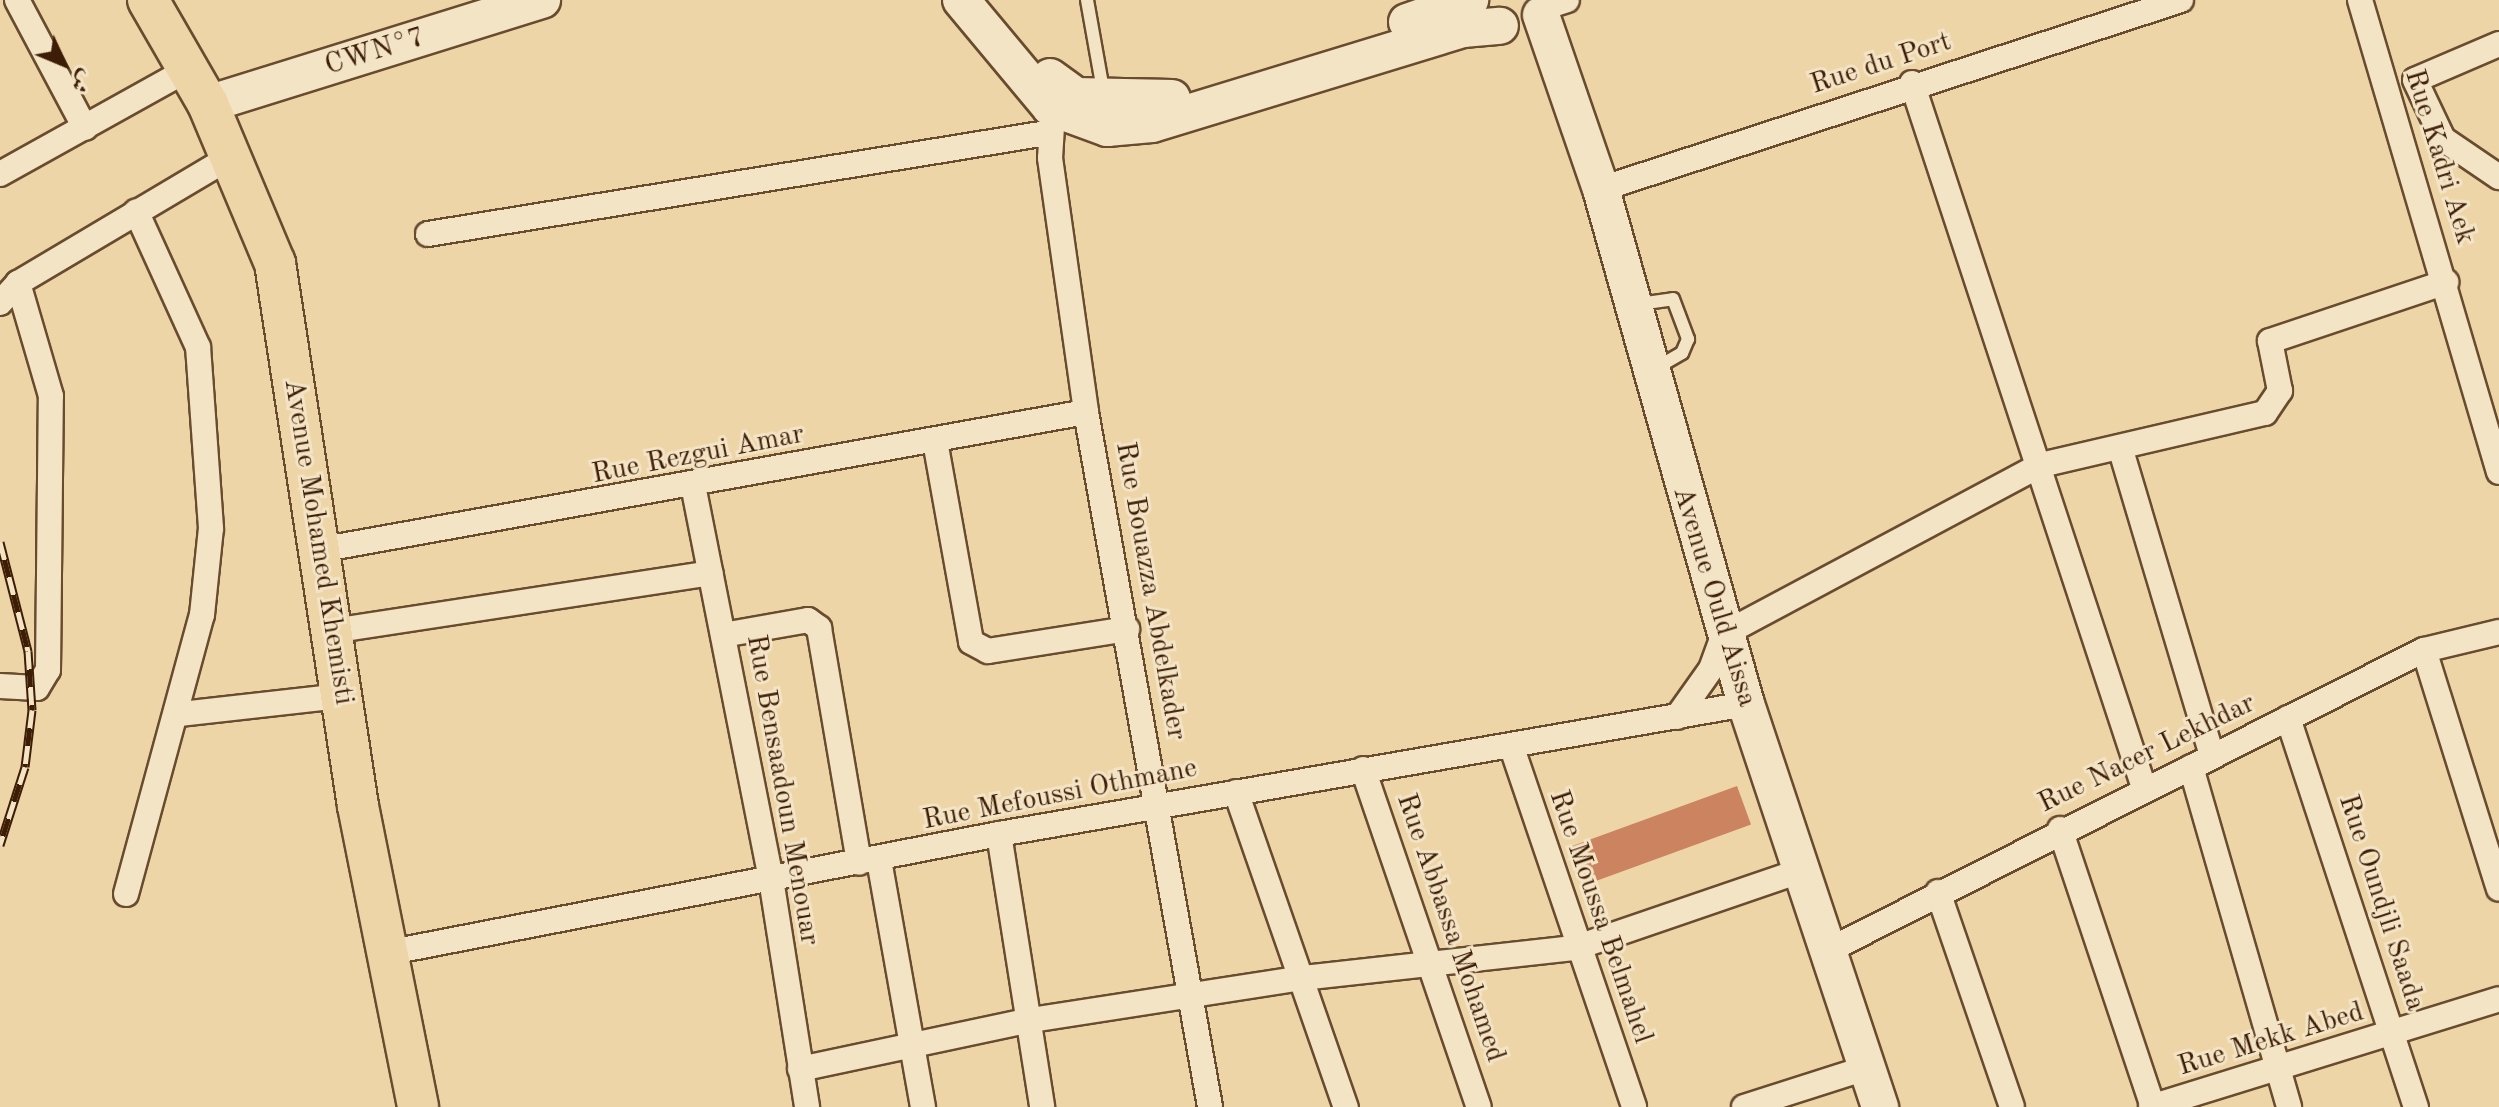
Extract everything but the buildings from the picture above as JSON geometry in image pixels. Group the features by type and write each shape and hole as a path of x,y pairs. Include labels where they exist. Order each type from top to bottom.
{"main road":[{"name":"Avenue Mohamed Khemisti","path":"148,0 208,104 275,263 341,696 386,953 418,1107"},
{"path":"187,70 225,78 463,0"},
{"name":"CWN°7","path":"208,104 542,0"},
{"path":"961,0 1052,108 1106,113 1152,124 1463,29 1508,8"},
{"path":"988,0 1052,108"},
{"path":"1106,113 1508,8"},
{"name":"Avenue Ould Aissa","path":"1508,8 1561,83 1601,189 1647,372 1724,634 1880,1107"}],"street":[{"path":"17,0 85,128"},
{"name":"Rue du Port","path":"1601,189 1912,83 2110,10 2181,0"},
{"name":"Rue Kadri Aek","path":"2360,0 2446,282 2499,472"},
{"path":"2499,44 2415,80 2443,139 2499,177"},
{"path":"0,174 187,70"},
{"path":"1912,83 2041,465 2144,788"},
{"path":"428,234 1052,108"},
{"name":"Rue Bouazza Abdelkader","path":"1052,108 1086,412 1193,995 1210,1107"},
{"path":"0,303 18,283 232,156"},
{"path":"126,894 180,714 207,571 207,431 198,347 136,211"},
{"path":"1677,717 1711,669 1724,634 2041,465 2265,413 2280,391 2270,341 2446,282"},
{"path":"0,686 37,688 48,670 51,396 18,283"},
{"name":"Rue Rezgui Amar","path":"319,550 1086,412"},
{"path":"935,441 971,642 988,651 1127,629"},
{"path":"2120,447 2289,1107"},
{"name":"Rue Bensaadoun Menouar","path":"693,485 771,879 807,1107"},
{"path":"332,631 711,573"},
{"path":"723,635 808,620 819,628 913,1048 923,1107"},
{"name":"Rue Nacer Lekhdar","path":"1829,950 2060,829 2424,650 2499,632"},
{"path":"2424,650 2499,889"},
{"path":"180,714 341,696"},
{"name":"Rue Mefoussi Othmane","path":"386,953 869,862 999,834 1746,704"},
{"name":"Rue Oundjli Saada","path":"2288,718 2416,1107"},
{"name":"Rue Moussa Belmahel","path":"1511,745 1575,948 1634,1107"},
{"name":"Rue Abbassa Mohamed","path":"1363,769 1431,959 1479,1107"},
{"path":"1236,792 1346,1107"},
{"path":"2060,829 2152,1107"},
{"path":"999,834 1031,1020 1042,1107"},
{"path":"800,1069 913,1048 1031,1020 1431,959 1575,948 1800,871"},
{"path":"1938,892 2012,1107"},
{"name":"Rue Mekk Abed","path":"2152,1107 2279,1070 2499,999"},
{"path":"1744,1107 1866,1068"}],"lane":[{"path":"1087,0 1106,113"},
{"path":"1631,306 1673,299 1681,309 1688,339 1682,353 1647,372"}],"railway":[{"path":"0,542 28,651 32,710 25,767 0,845"}]}
